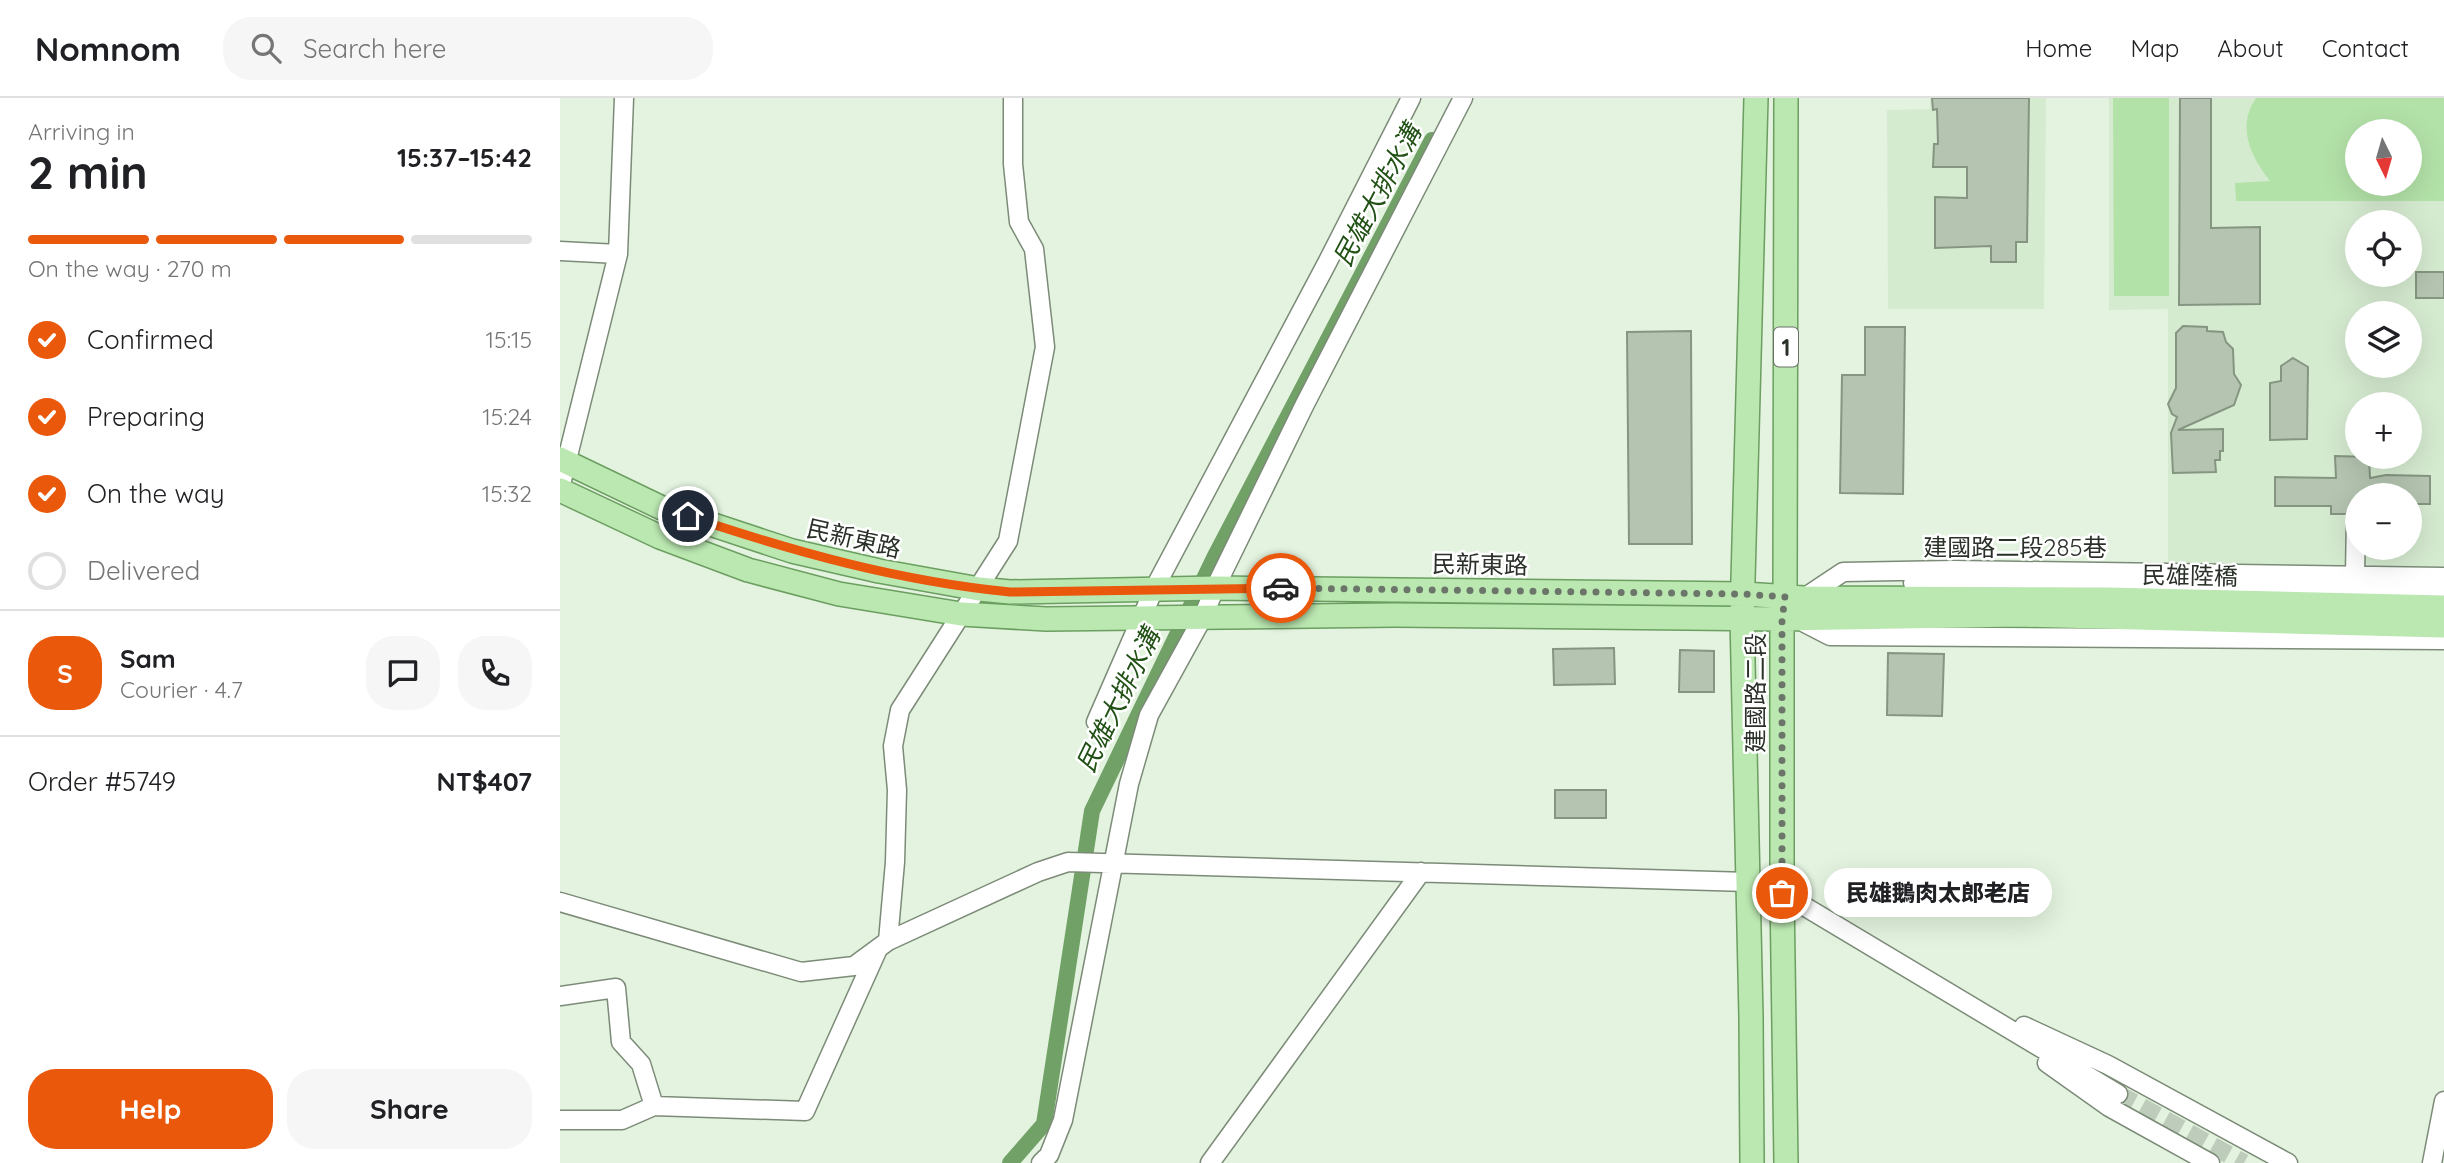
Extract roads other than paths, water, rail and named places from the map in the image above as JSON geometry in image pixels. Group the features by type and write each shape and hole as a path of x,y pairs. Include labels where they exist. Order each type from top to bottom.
{"main road":[{"name":"建國路二段","path":"1752,1163 1742,617 1756,98"},
{"name":"建國路二段","path":"1786,98 1792,608 1782,893 1786,1163"},
{"name":"民新東路","path":"563,461 662,508 792,551 879,571 979,589 1010,592 1215,588 1744,594 1792,608"},
{"path":"560,489 660,537 748,570 839,594 961,614 1046,619 1742,617 1792,608 1935,606"},
{"name":"民雄陸橋","path":"1935,606 2444,607"},
{"name":"民雄陸橋","path":"1935,606 2018,615 2444,626"}],"street":[{"path":"560,489 563,461 618,254 624,98"},
{"path":"560,1120 622,1120 654,1106 805,1111 883,945 895,862 897,790 893,746 900,710 1009,541 1045,347 1034,249 1019,222 1013,164 1013,98"},
{"path":"1096,722 1154,589 1328,263 1411,98"},
{"path":"1041,1163 1049,1155 1063,1120 1129,784 1149,715 1203,617 1305,404 1463,98"},
{"path":"560,251 618,254"},
{"path":"2355,560 2355,575"},
{"name":"建國路二段285巷","path":"1792,608 1843,572 1954,570 2444,577"},
{"name":"民雄陸橋","path":"1935,606 2444,595"},
{"path":"1792,608 1837,627 1935,606 2444,633"},
{"path":"1792,608 1830,636 2444,640"},
{"path":"560,902 801,972 854,966 883,945 1038,872 1068,862 1748,882 1782,893 2118,1094"},
{"path":"1210,1163 1421,873"},
{"path":"1935,985 2109,1107 2210,1163"},
{"path":"1935,985 2108,1065 2288,1163"},
{"path":"560,996 616,988 621,1042 641,1064 654,1106"},
{"path":"2432,1163 2444,1101"}],"waterway":[{"name":"民雄大排水溝","path":"1010,1163 1044,1124 1092,811 1214,558 1432,140"}],"tunnel":[{"path":"2118,1094 2244,1163"}],"place":[{"name":"民雄鵝肉太郎老店","path":"1782,893"}]}
